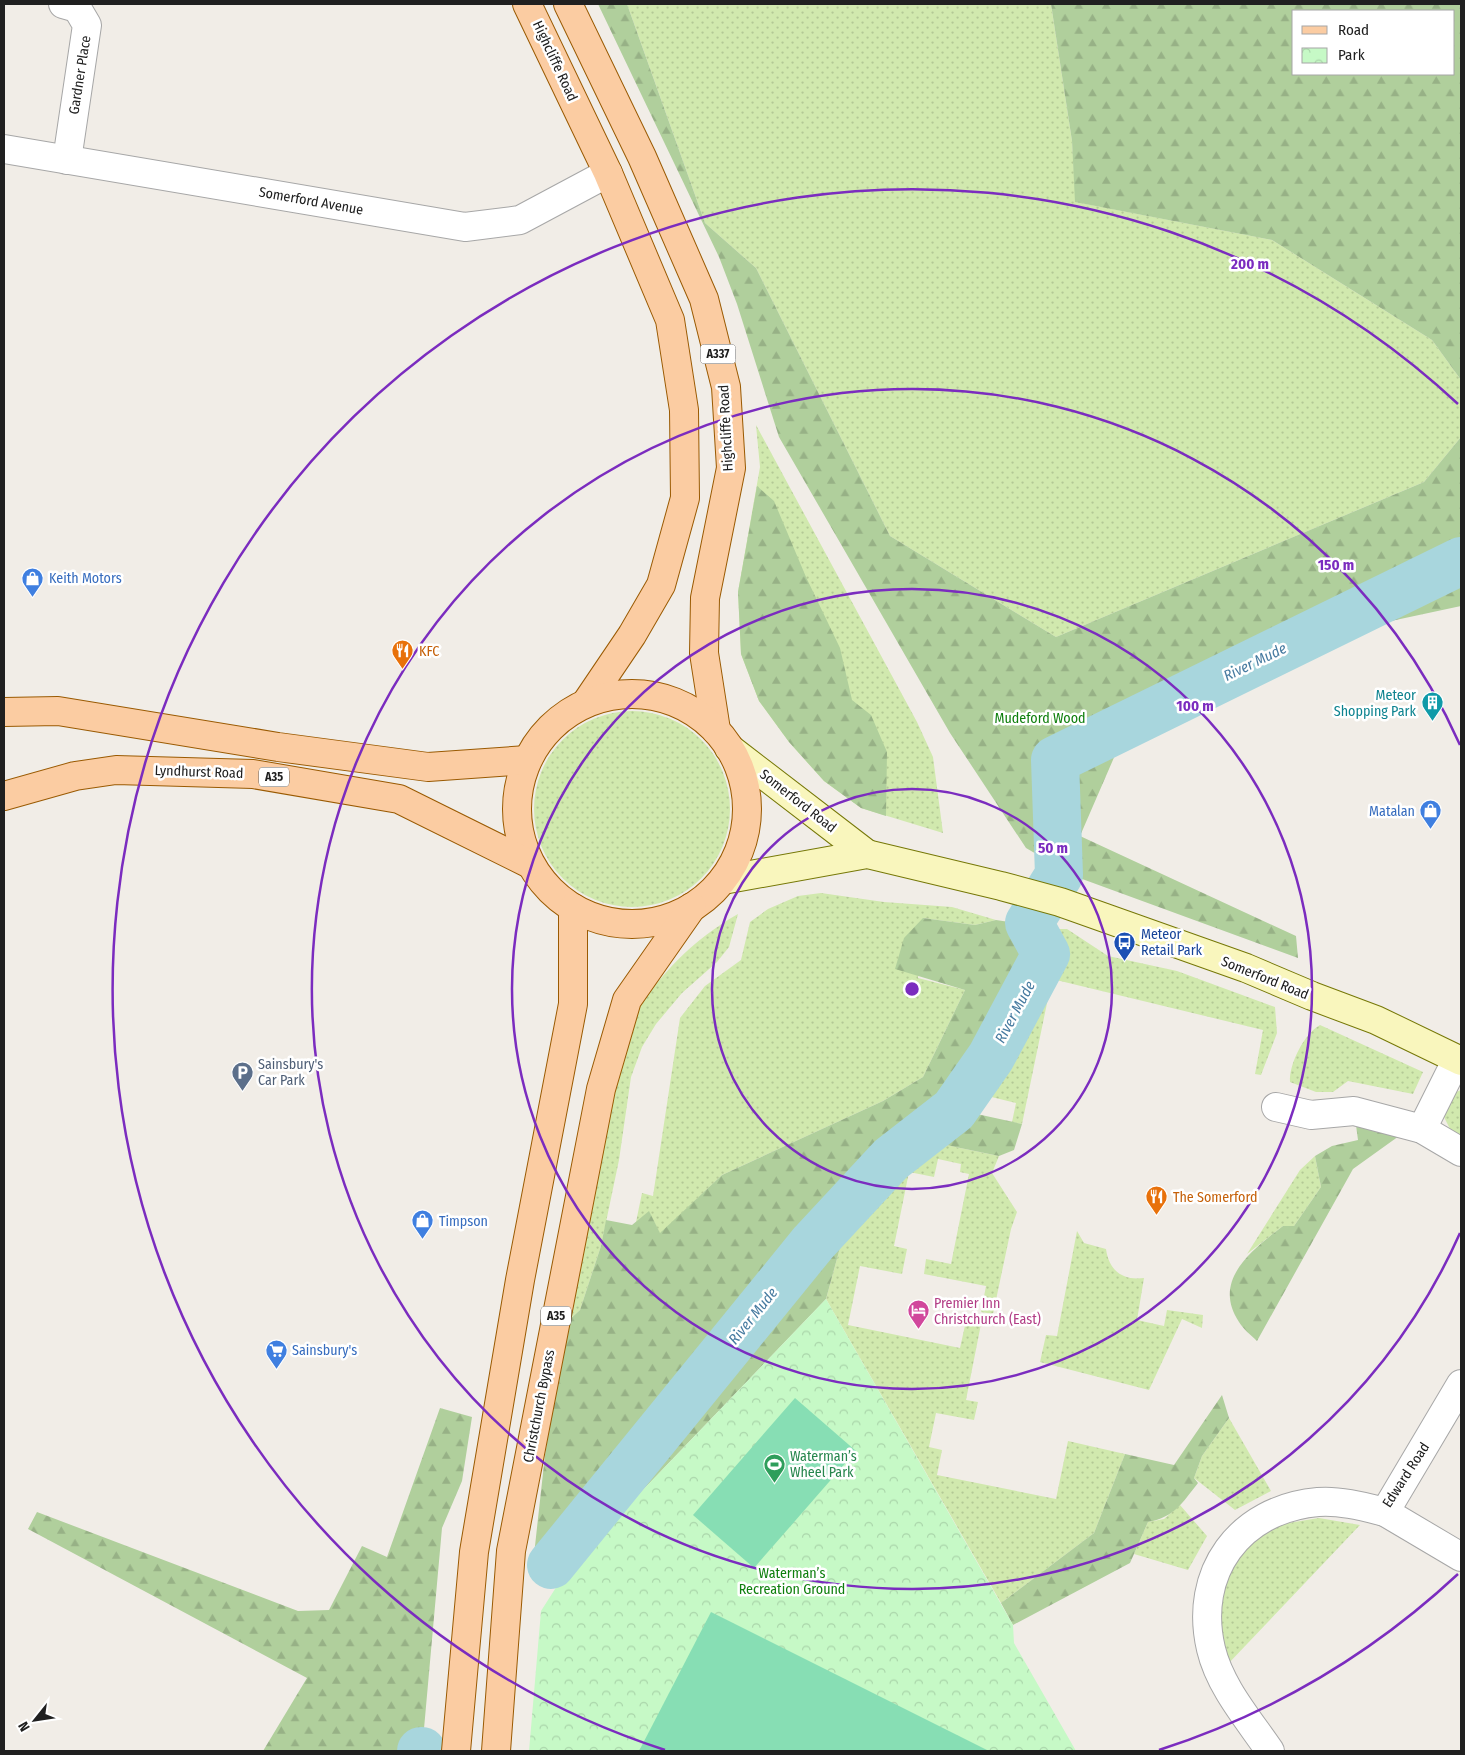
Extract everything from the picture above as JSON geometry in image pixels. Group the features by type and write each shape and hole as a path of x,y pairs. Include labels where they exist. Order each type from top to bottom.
{"main road":[{"name":"Highcliffe Road","path":"528,4 608,173 670,320 684,410 685,498 661,585 632,635 586,703"},
{"name":"Highcliffe Road","path":"568,4 642,157 704,299 726,387 731,468 705,598 704,653 723,739"},
{"path":"620,694 656,696 689,708 723,739 743,780 747,815 740,849 723,880 692,907 663,920 632,924 601,920 573,908 549,889 530,864 518,830 517,803 517,794 527,760 548,730 562,717 586,703 620,694"},
{"name":"A35","path":"4,712 58,711 278,747 428,767 527,760"},
{"name":"Somerford Road","path":"723,739 866,854"},
{"name":"Lyndhurst Road","path":"4,796 75,776 116,770 252,774 399,799 530,864"},
{"name":"Somerford Road","path":"723,880 866,854 1048,899 1246,968 1376,1020 1459,1060"},
{"name":"Christchurch Bypass","path":"496,1751 511,1551 601,1089 627,1000 692,907"},
{"path":"456,1751 474,1552 520,1280 573,1004 573,908"}],"street":[{"name":"Gardner Place","path":"63,4 77,8 87,25 67,160"},
{"name":"Somerford Avenue","path":"4,150 465,227 520,220 608,173"},
{"name":"Somerford Road","path":"1422,1130 1459,1060"},
{"path":"1276,1107 1311,1115 1354,1111 1422,1130 1461,1152"},
{"name":"Edward Road","path":"1270,1751 1224,1682 1211,1649 1208,1596 1211,1580 1219,1562 1229,1547 1248,1530 1283,1509 1320,1502 1386,1512 1461,1384"},
{"path":"1386,1512 1461,1557"}],"green space":[{"name":"Mudeford Wood","path":"598,4 627,4 705,223 756,268 890,536 1056,637 1424,482 1461,437 1461,606 1391,621 1260,669 1119,746 1080,836 1296,936 1298,958 1074,876 1026,848 950,733 779,437 737,304 719,257"},
{"path":"627,4 1051,4 1072,141 1076,202 1272,240 1432,340 1461,380 1461,437 1424,482 1056,637 890,536 756,268 705,223"},
{"path":"1051,4 1461,4 1461,380 1432,340 1272,240 1075,202 1072,141"},
{"path":"756,425 917,722 933,757 943,833 861,808 824,781 789,742 759,701 741,654 738,592 760,467"},
{"path":"757,486 774,501 806,577 840,648 852,700 871,715 887,752 886,816 861,808 824,781 789,742 759,701 741,654 738,592"},
{"path":"632,711 660,715 678,723 694,733 708,747 726,781 730,809 726,837 718,855 708,871 694,885 660,903 632,907 604,903 586,895 570,885 556,871 538,837 534,809 538,781 546,763 556,747 570,733 604,715"},
{"path":"821,893 884,902 952,907 996,920 975,925 923,918 918,978 965,990 923,1077 883,1101 722,1175 660,1234 649,1212 636,1222 642,1193 653,1196 680,1018 705,986 741,960 750,922 768,909 798,896"},
{"path":"738,914 729,947 717,962 682,993 656,1024 642,1047 631,1077 619,1160 601,1246 580,1310 567,1322 583,1232 629,1023 651,991 676,961 705,936"},
{"path":"923,918 975,925 996,920 1056,929 1046,954 991,1057 954,1109 1022,1124 1014,1150 999,1156 917,1139 853,1200 826,1299 563,1575 549,1578 533,1564 545,1455 567,1322 580,1310 601,1246 606,1220 632,1225 649,1211 660,1233 722,1175 883,1101 923,1077 965,990 895,969 904,938"},
{"path":"1056,929 1067,929 1108,956 1177,971 1275,1007 1277,1033 1261,1075 1255,1074 1263,1030 1052,979 1022,1124 1012,1122 1016,1103 967,1091 991,1057 1046,954"},
{"path":"1320,1025 1423,1072 1413,1094 1348,1081 1333,1092 1316,1092 1290,1082 1292,1067 1303,1042"},
{"path":"1461,1090 1461,1138 1450,1129 1442,1113 1451,1094"},
{"path":"1356,1125 1399,1136 1353,1169 1257,1341 1241,1325 1232,1307 1230,1293 1233,1279 1239,1267 1260,1245 1283,1226 1294,1226 1321,1187 1315,1156 1332,1146 1358,1140"},
{"path":"917,1139 999,1156 992,1173 1017,1212 1011,1229 993,1314 981,1312 986,1286 924,1274 926,1259 951,1264 969,1174 960,1172 961,1164 938,1159 934,1177 909,1172 894,1246 907,1249 902,1274 860,1266 848,1325 960,1348 966,1321 981,1324 966,1400 978,1402 974,1420 936,1413 929,1447 942,1450 937,1475 1056,1499 1068,1441 1125,1454 1094,1533 1001,1603 826,1299 853,1200"},
{"path":"1315,1156 1321,1187 1294,1226 1283,1226 1247,1254 1300,1170"},
{"path":"1077,1231 1084,1243 1106,1249 1110,1263 1123,1276 1144,1278 1137,1320 1164,1326 1167,1310 1203,1315 1202,1328 1182,1319 1149,1390 1040,1362 1046,1335 1057,1336"},
{"name":"Waterman’s Recreation Ground","path":"826,1299 1013,1625 1014,1643 1076,1751 529,1751 541,1611 569,1567"},
{"path":"1222,1395 1229,1418 1202,1456 1194,1478 1198,1483 1171,1513 1165,1517 1148,1522 1130,1563 1013,1625 1001,1603 1094,1533 1125,1454 1174,1465"},
{"name":"Waterman’s Wheel Park","path":"795,1398 856,1451 754,1568 693,1515"},
{"path":"440,1408 472,1417 462,1481 442,1528 422,1751 263,1751 307,1678 28,1529 37,1512 298,1611 329,1610 362,1546 387,1557"},
{"path":"1229,1418 1271,1491 1235,1510 1194,1478 1202,1456"},
{"path":"1180,1505 1207,1536 1188,1570 1134,1554 1148,1522 1164,1519"},
{"path":"1319,1518 1360,1525 1227,1665 1216,1636 1227,1568 1260,1535 1276,1525"},
{"path":"711,1612 989,1751 639,1751"}],"waterway":[{"name":"River Mude","path":"551,1565 813,1243 891,1159 954,1110 991,1057 1046,954 1029,923 1059,875 1055,760 1461,561"}],"place":[{"name":"Keith Motors","path":"33,597"},
{"name":"KFC","path":"403,670"},
{"name":"Meteor Shopping Park","path":"1432,722"},
{"name":"Matalan","path":"1431,830"},
{"name":"Meteor Retail Park","path":"1125,961"},
{"name":"Sainsbury's Car Park","path":"242,1091"},
{"name":"The Somerford","path":"1157,1216"},
{"name":"Timpson","path":"423,1240"},
{"name":"Premier Inn Christchurch (East)","path":"918,1330"},
{"name":"Sainsbury's","path":"276,1369"},
{"name":"Waterman’s Wheel Park","path":"774,1483"}]}
